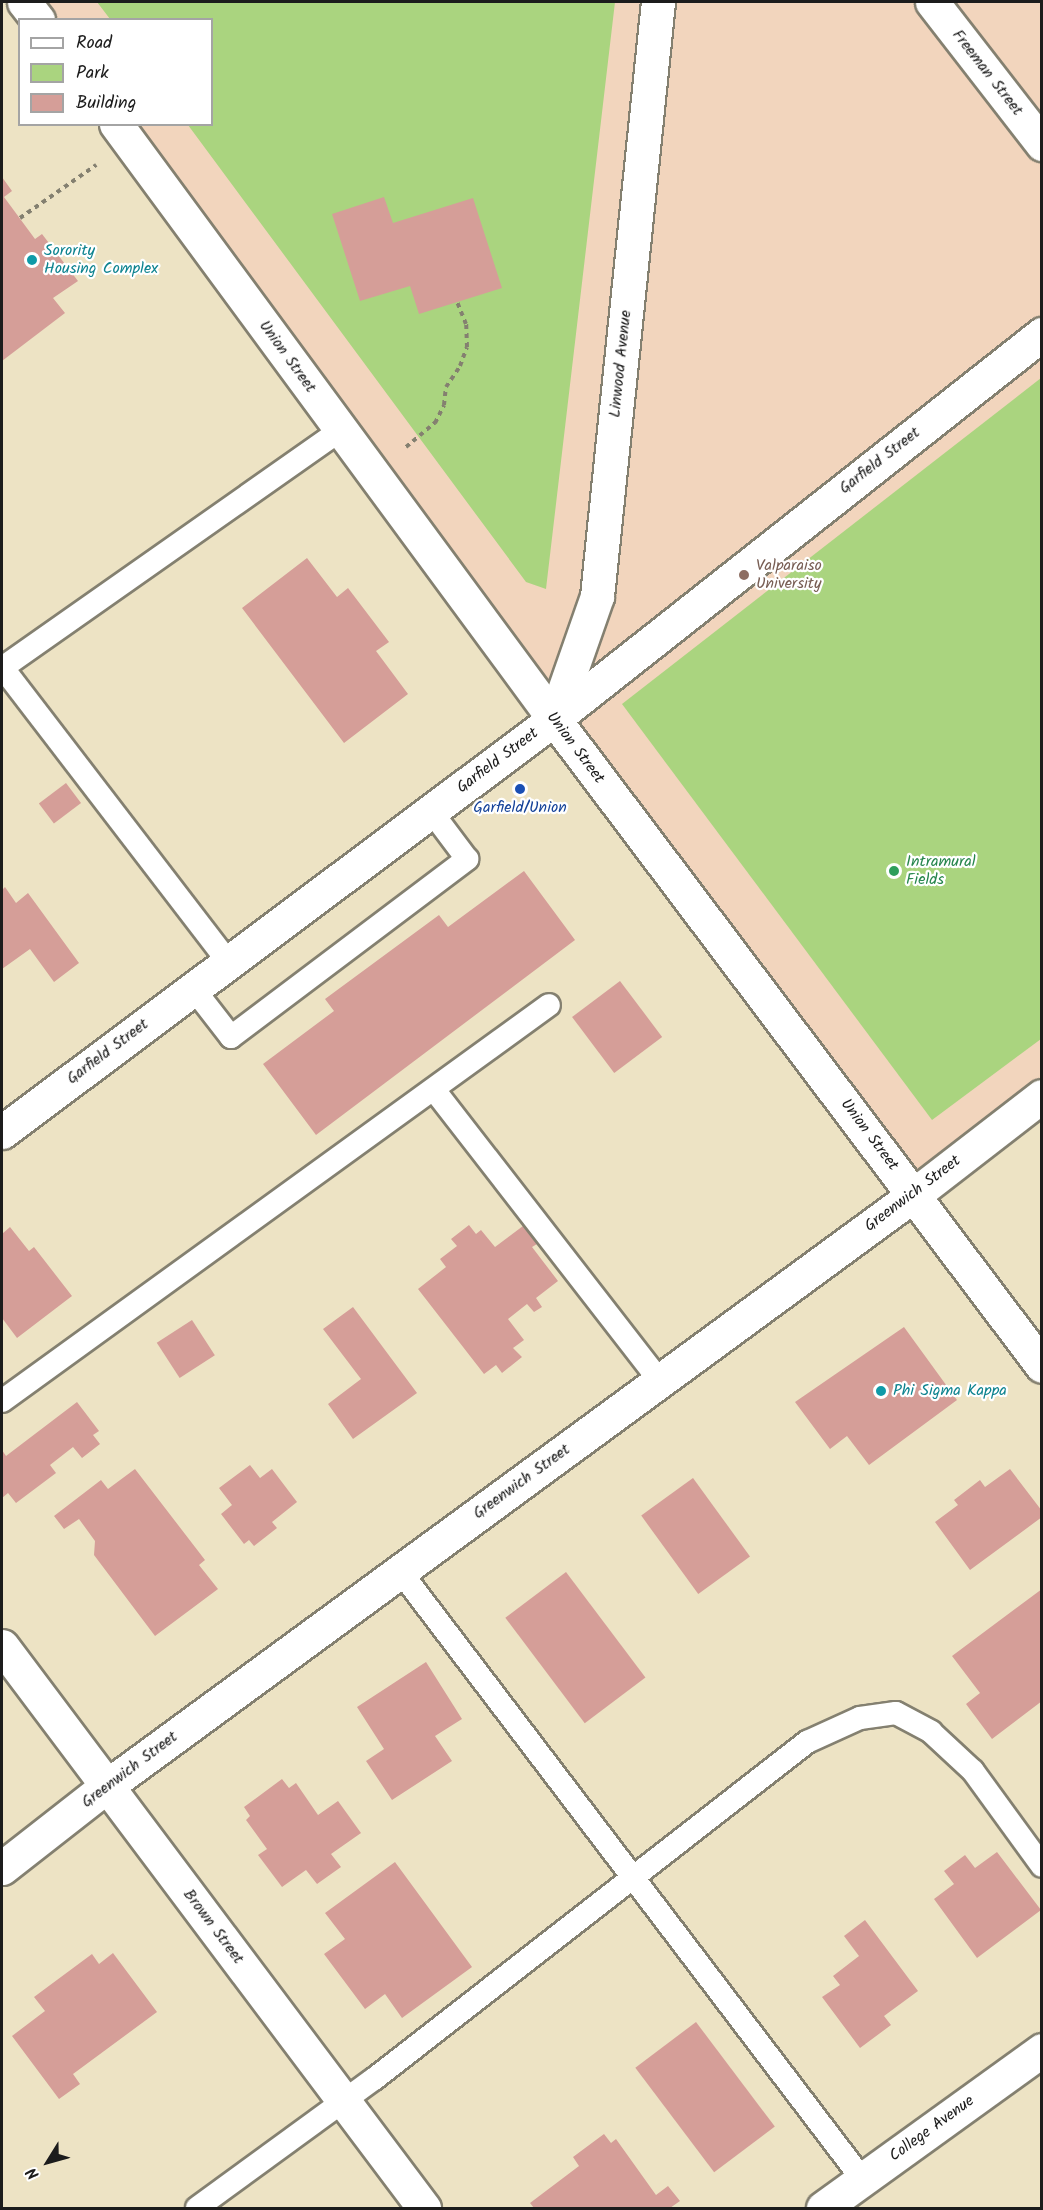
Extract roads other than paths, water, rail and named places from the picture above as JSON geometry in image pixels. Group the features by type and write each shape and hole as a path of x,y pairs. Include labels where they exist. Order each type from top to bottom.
{"street":[{"path":"24,2 36,18"},
{"name":"Linwood Avenue","path":"554,719 597,596 658,2"},
{"name":"Freeman Street","path":"932,2 1041,144"},
{"name":"Union Street","path":"121,132 554,719 915,1194 1041,1366"},
{"name":"Garfield Street","path":"2,1132 554,719 1041,334"},
{"name":"Greenwich Street","path":"2,1868 107,1786 915,1194 1041,1096"},
{"name":"Brown Street","path":"2,1646 424,2208"},
{"name":"College Avenue","path":"823,2208 1041,2050"}],"lane":[{"path":"228,962 2,668 340,430"},
{"path":"194,988 231,1037 241,1030 467,859 431,811"},
{"path":"2,1401 435,1090 549,1005"},
{"path":"435,1090 660,1381"},
{"path":"400,1571 863,2180"},
{"path":"197,2208 344,2102 807,1742 860,1718 896,1713 931,1732 973,1771 1041,1866"}],"place":[{"name":"Sorority Housing Complex","path":"32,260"},
{"name":"Valparaiso University","path":"744,575"},
{"name":"Garfield/Union","path":"520,789"},
{"name":"Intramural Fields","path":"894,871"},
{"name":"Phi Sigma Kappa","path":"881,1391"}]}
